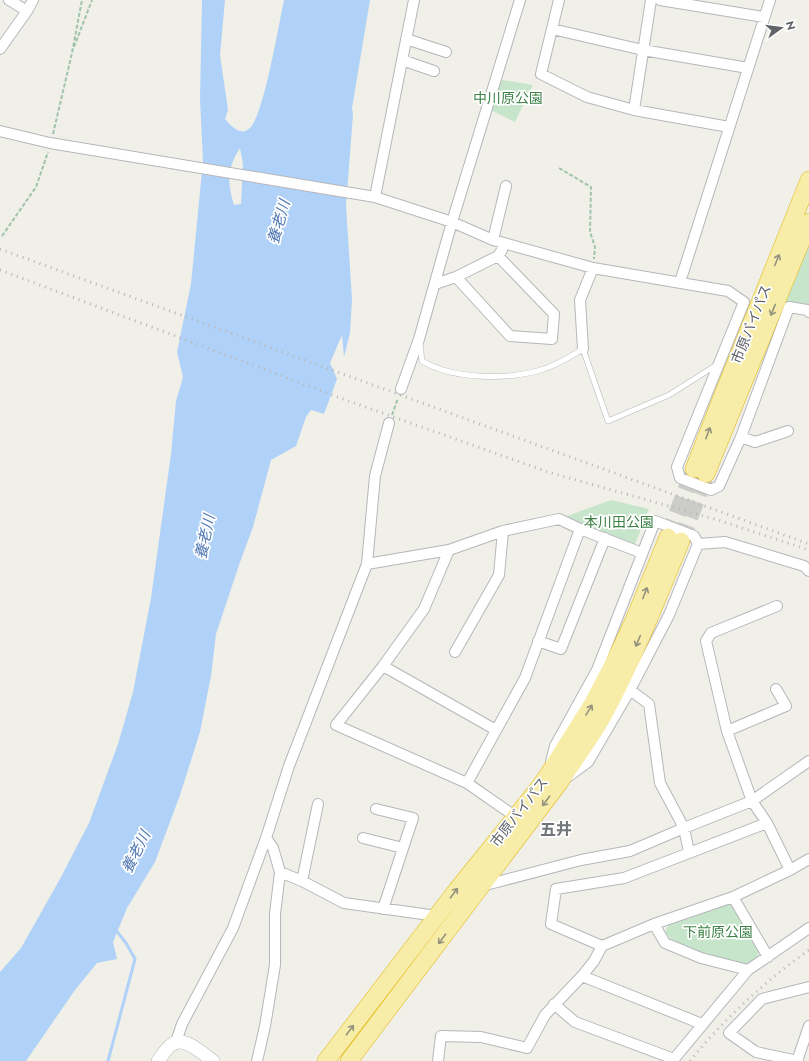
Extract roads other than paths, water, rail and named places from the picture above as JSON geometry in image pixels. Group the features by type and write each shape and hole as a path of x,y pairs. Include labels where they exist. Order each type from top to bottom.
{"highway":[{"name":"市原バイパス","path":"809,180 727,383 700,471 809,222"},
{"name":"市原バイパス","path":"349,1061 482,886 554,779 603,715 625,673 675,539"},
{"name":"市原バイパス","path":"326,1061 437,916 516,817 554,779"}],"street":[{"path":"10,0 27,11"},
{"path":"0,49 33,0"},
{"path":"375,197 414,0"},
{"path":"400,392 420,340 452,222 520,0"},
{"path":"559,0 541,74 587,97 634,110 729,127"},
{"path":"634,110 651,0"},
{"path":"660,0 764,17"},
{"path":"680,282 770,0"},
{"path":"552,29 643,50 748,68"},
{"path":"406,39 446,52"},
{"path":"402,60 434,71"},
{"path":"0,131 53,144 375,197 452,222 493,240 593,268 728,291 744,302 677,467 680,478 711,490 719,486 741,437 789,307 807,310 809,312"},
{"path":"493,240 506,186"},
{"path":"435,284 456,277 498,256 506,244"},
{"path":"456,277 510,336 552,339 554,314 498,256"},
{"path":"583,349 580,300 593,268"},
{"path":"176,1042 182,1024 233,928 266,838 289,766 366,564 375,476 389,423"},
{"path":"741,437 755,442 788,431"},
{"path":"366,564 449,550 503,531 559,518 580,529 642,553"},
{"path":"655,521 694,536 698,544 669,615 630,690 588,762 554,779 555,746 597,670 655,521"},
{"path":"467,783 525,678 580,529"},
{"path":"455,652 499,576 503,531"},
{"path":"538,641 561,649 605,538"},
{"path":"698,544 725,542 804,566 809,571"},
{"path":"449,550 424,609 384,666 336,724 467,783 516,817"},
{"path":"777,606 711,633 706,641 727,731 752,801 767,823 790,870"},
{"path":"384,666 496,730"},
{"path":"727,731 786,706 776,689"},
{"path":"630,690 649,704 660,783 684,828 689,852"},
{"path":"482,886 581,860 630,851 752,801 809,760"},
{"path":"302,881 318,804"},
{"path":"376,809 413,818 383,909"},
{"path":"602,946 551,924 556,889 624,878 767,823"},
{"path":"257,1061 265,1026 275,965 275,914 280,872 273,848 266,838"},
{"path":"363,838 403,848"},
{"path":"438,1061 441,1036 481,1037 527,1048 545,1014 582,976 594,961 602,946 654,924 733,896 790,870 809,859"},
{"path":"280,872 302,881 344,903 437,916"},
{"path":"733,896 768,957"},
{"path":"654,924 665,943 701,958 748,970"},
{"path":"554,1004 575,1022 674,1059 748,970 809,928"},
{"path":"582,976 702,1024"},
{"path":"809,986 762,999 729,1034 756,1052 797,1061 809,1026"},
{"path":"158,1061 170,1045 176,1042 183,1042 190,1045 214,1061"}],"lane":[{"path":"420,340 422,361 430,366 448,372 476,376 523,374 545,369 562,362 583,349 608,421 669,395 718,364"}],"water":[{"name":"養老川","path":"202,0 225,0 220,55 228,110 225,119 236,130 243,131 250,128 261,106 284,0 370,0 352,108 353,114 346,206 352,299 350,333 344,357 342,335 330,363 337,379 324,414 311,410 306,417 296,446 271,460 253,527 216,634 211,676 200,732 180,795 155,862 127,908 113,942 117,959 97,963 75,990 26,1061 0,1061 0,972 21,948 60,879 89,823 118,744 133,692 151,598 171,454 176,401 183,377 177,352 191,284 203,161 200,99","holes":["240,148 243,164 241,204 234,205 229,182 233,162"]}],"waterway":[{"path":"108,1061 135,959 126,943 115,929"}],"tunnel":[{"path":"668,537 694,469"},
{"path":"681,541 706,474"}],"railway":[{"path":"0,249 809,544"},
{"path":"0,270 343,399 548,472 718,520 809,550"},
{"path":"690,1061 703,1045 746,1001 809,950"}],"district":[{"name":"五井","path":"556,829"}],"park label":[{"name":"中川原公園","path":"508,98"},
{"name":"本川田公園","path":"619,522"},
{"name":"下前原公園","path":"718,932"}]}
